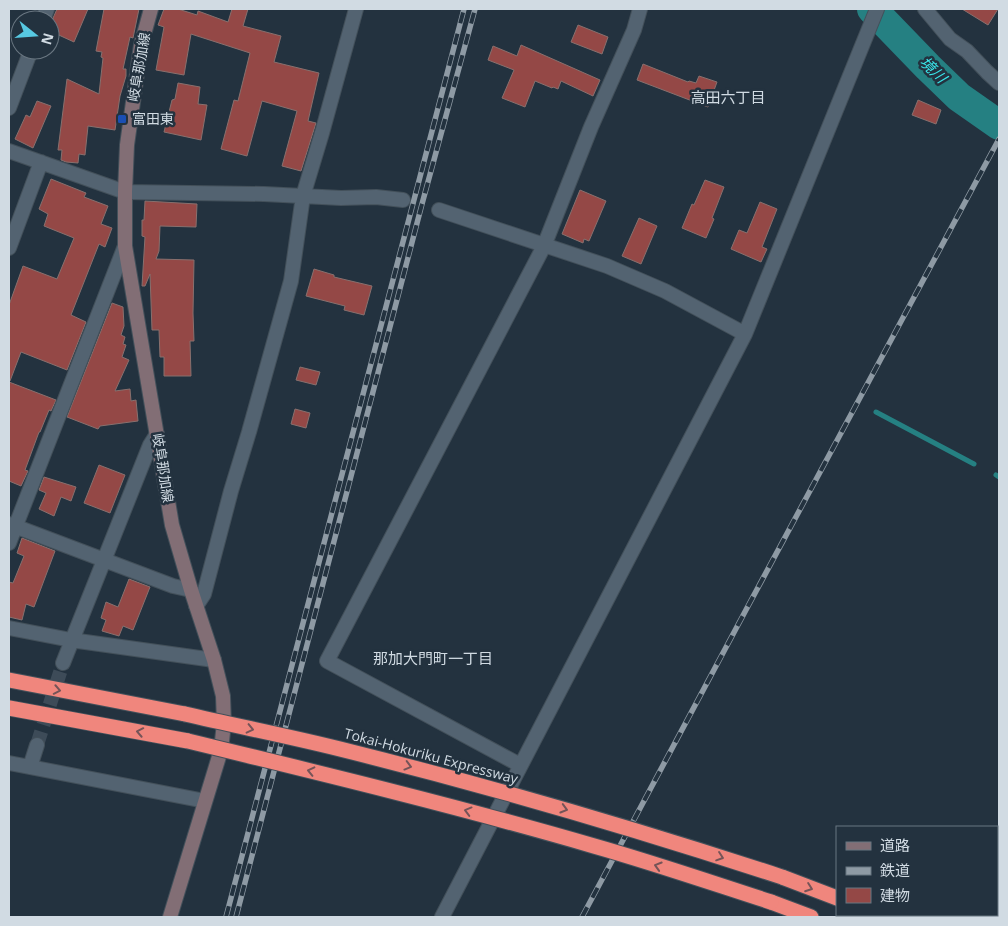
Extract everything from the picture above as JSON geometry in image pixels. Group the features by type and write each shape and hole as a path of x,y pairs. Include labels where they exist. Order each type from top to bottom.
{"highway":[{"name":"Tokai-Hokuriku Expressway","path":"9,680 185,714 338,749 490,788 712,854 836,898"},
{"path":"9,708 188,741 336,776 595,846 771,902 811,917"}],"main road":[{"name":"岐阜那加線","path":"151,9 141,45 127,144 125,246 172,525 214,660 223,696 224,723 220,750 170,917"}],"street":[{"path":"196,606 204,594 231,491 291,281 303,196 356,9"},
{"path":"520,765 327,661 544,246 591,127 634,30 640,9"},
{"path":"442,917 745,334 877,9"},
{"path":"925,9 950,39 967,51 999,83"},
{"path":"9,108 27,60"},
{"path":"9,151 125,192 264,194 341,198 376,197 403,200"},
{"path":"9,248 41,162"},
{"path":"438,210 607,266 665,291 745,334"},
{"path":"9,544 12,525 125,246"},
{"path":"63,663 150,445 157,434"},
{"path":"12,525 173,586 191,590"},
{"path":"9,628 71,640 214,660"},
{"path":"30,767 37,745"},
{"path":"9,763 205,801"}],"building":[{"path":"88,9 74,42 60,36 60,10 57,10"},
{"path":"104,9 139,9 133,38 130,37 123,69 126,69 126,76 120,96 115,130 88,126 85,155 79,154 78,163 66,162 61,160 62,150 58,150 67,79 99,94 103,58 101,57 102,52 96,51"},
{"path":"164,9 178,9 197,15 198,11 228,22 232,9 248,9 243,26 281,36 274,62 319,73 308,121 316,123 301,171 282,166 297,111 262,101 247,156 221,149 234,100 238,101 250,53 191,34 184,75 156,70 164,27 158,25"},
{"path":"962,9 998,9 988,25"},
{"path":"578,25 608,37 602,54 571,42"},
{"path":"521,45 600,80 593,96 561,81 558,89 535,81 525,107 502,98 514,70 488,60 493,46 517,56"},
{"path":"643,64 688,82 696,83 699,76 717,82 708,107 637,80"},
{"path":"178,83 200,87 198,104 207,105 201,140 164,132 172,100 175,99"},
{"path":"918,100 941,110 936,124 912,115"},
{"path":"37,101 51,106 33,148 15,139 26,115 30,117"},
{"path":"51,179 86,193 84,197 108,206 101,224 112,228 105,247 99,244 71,315 86,322 67,370 21,352 9,381 9,305 23,266 57,279 74,238 44,226 48,214 39,209"},
{"path":"705,180 724,187 706,238 682,228"},
{"path":"580,190 606,201 589,241 584,239 583,243 562,234"},
{"path":"145,201 197,204 196,227 160,226 159,251 156,259 194,260 194,341 190,341 191,376 164,376 164,357 160,357 159,330 152,330 150,274 145,286 142,286 145,237 142,236 142,220 144,220"},
{"path":"760,202 777,209 762,247 767,249 761,262 731,249 739,230 747,233"},
{"path":"639,218 657,226 641,264 622,256"},
{"path":"314,269 334,275 334,277 372,286 364,315 344,310 345,306 306,296"},
{"path":"112,303 123,307 124,326 121,335 125,337 123,344 126,345 122,357 129,360 115,391 130,389 131,401 136,400 138,421 100,426 98,429 67,417"},
{"path":"300,367 320,372 316,385 296,380"},
{"path":"9,382 56,400 39,432 25,470 28,471 21,486 9,481"},
{"path":"295,409 310,413 306,428 291,424"},
{"path":"99,465 125,475 110,513 84,503"},
{"path":"44,477 76,487 71,501 61,497 54,516 39,509 46,493 39,490"},
{"path":"22,538 55,551 34,607 26,604 22,620 9,617 9,582 13,583 24,556 17,553"},
{"path":"129,579 150,587 133,630 123,626 119,636 102,631 106,620 101,618 106,602 118,607"}],"waterway":[{"name":"境川","path":"872,9 959,97 999,125"},
{"path":"876,412 974,464"}],"tunnel":[{"path":"37,745 63,663"}],"railway":[{"path":"226,917 464,9"},
{"path":"236,917 422,204 475,9"},
{"path":"582,917 999,139"}],"place":[{"name":"富田東","path":"122,119"}],"district":[{"name":"高田六丁目","path":"728,98"},
{"name":"那加大門町一丁目","path":"433,659"}]}
